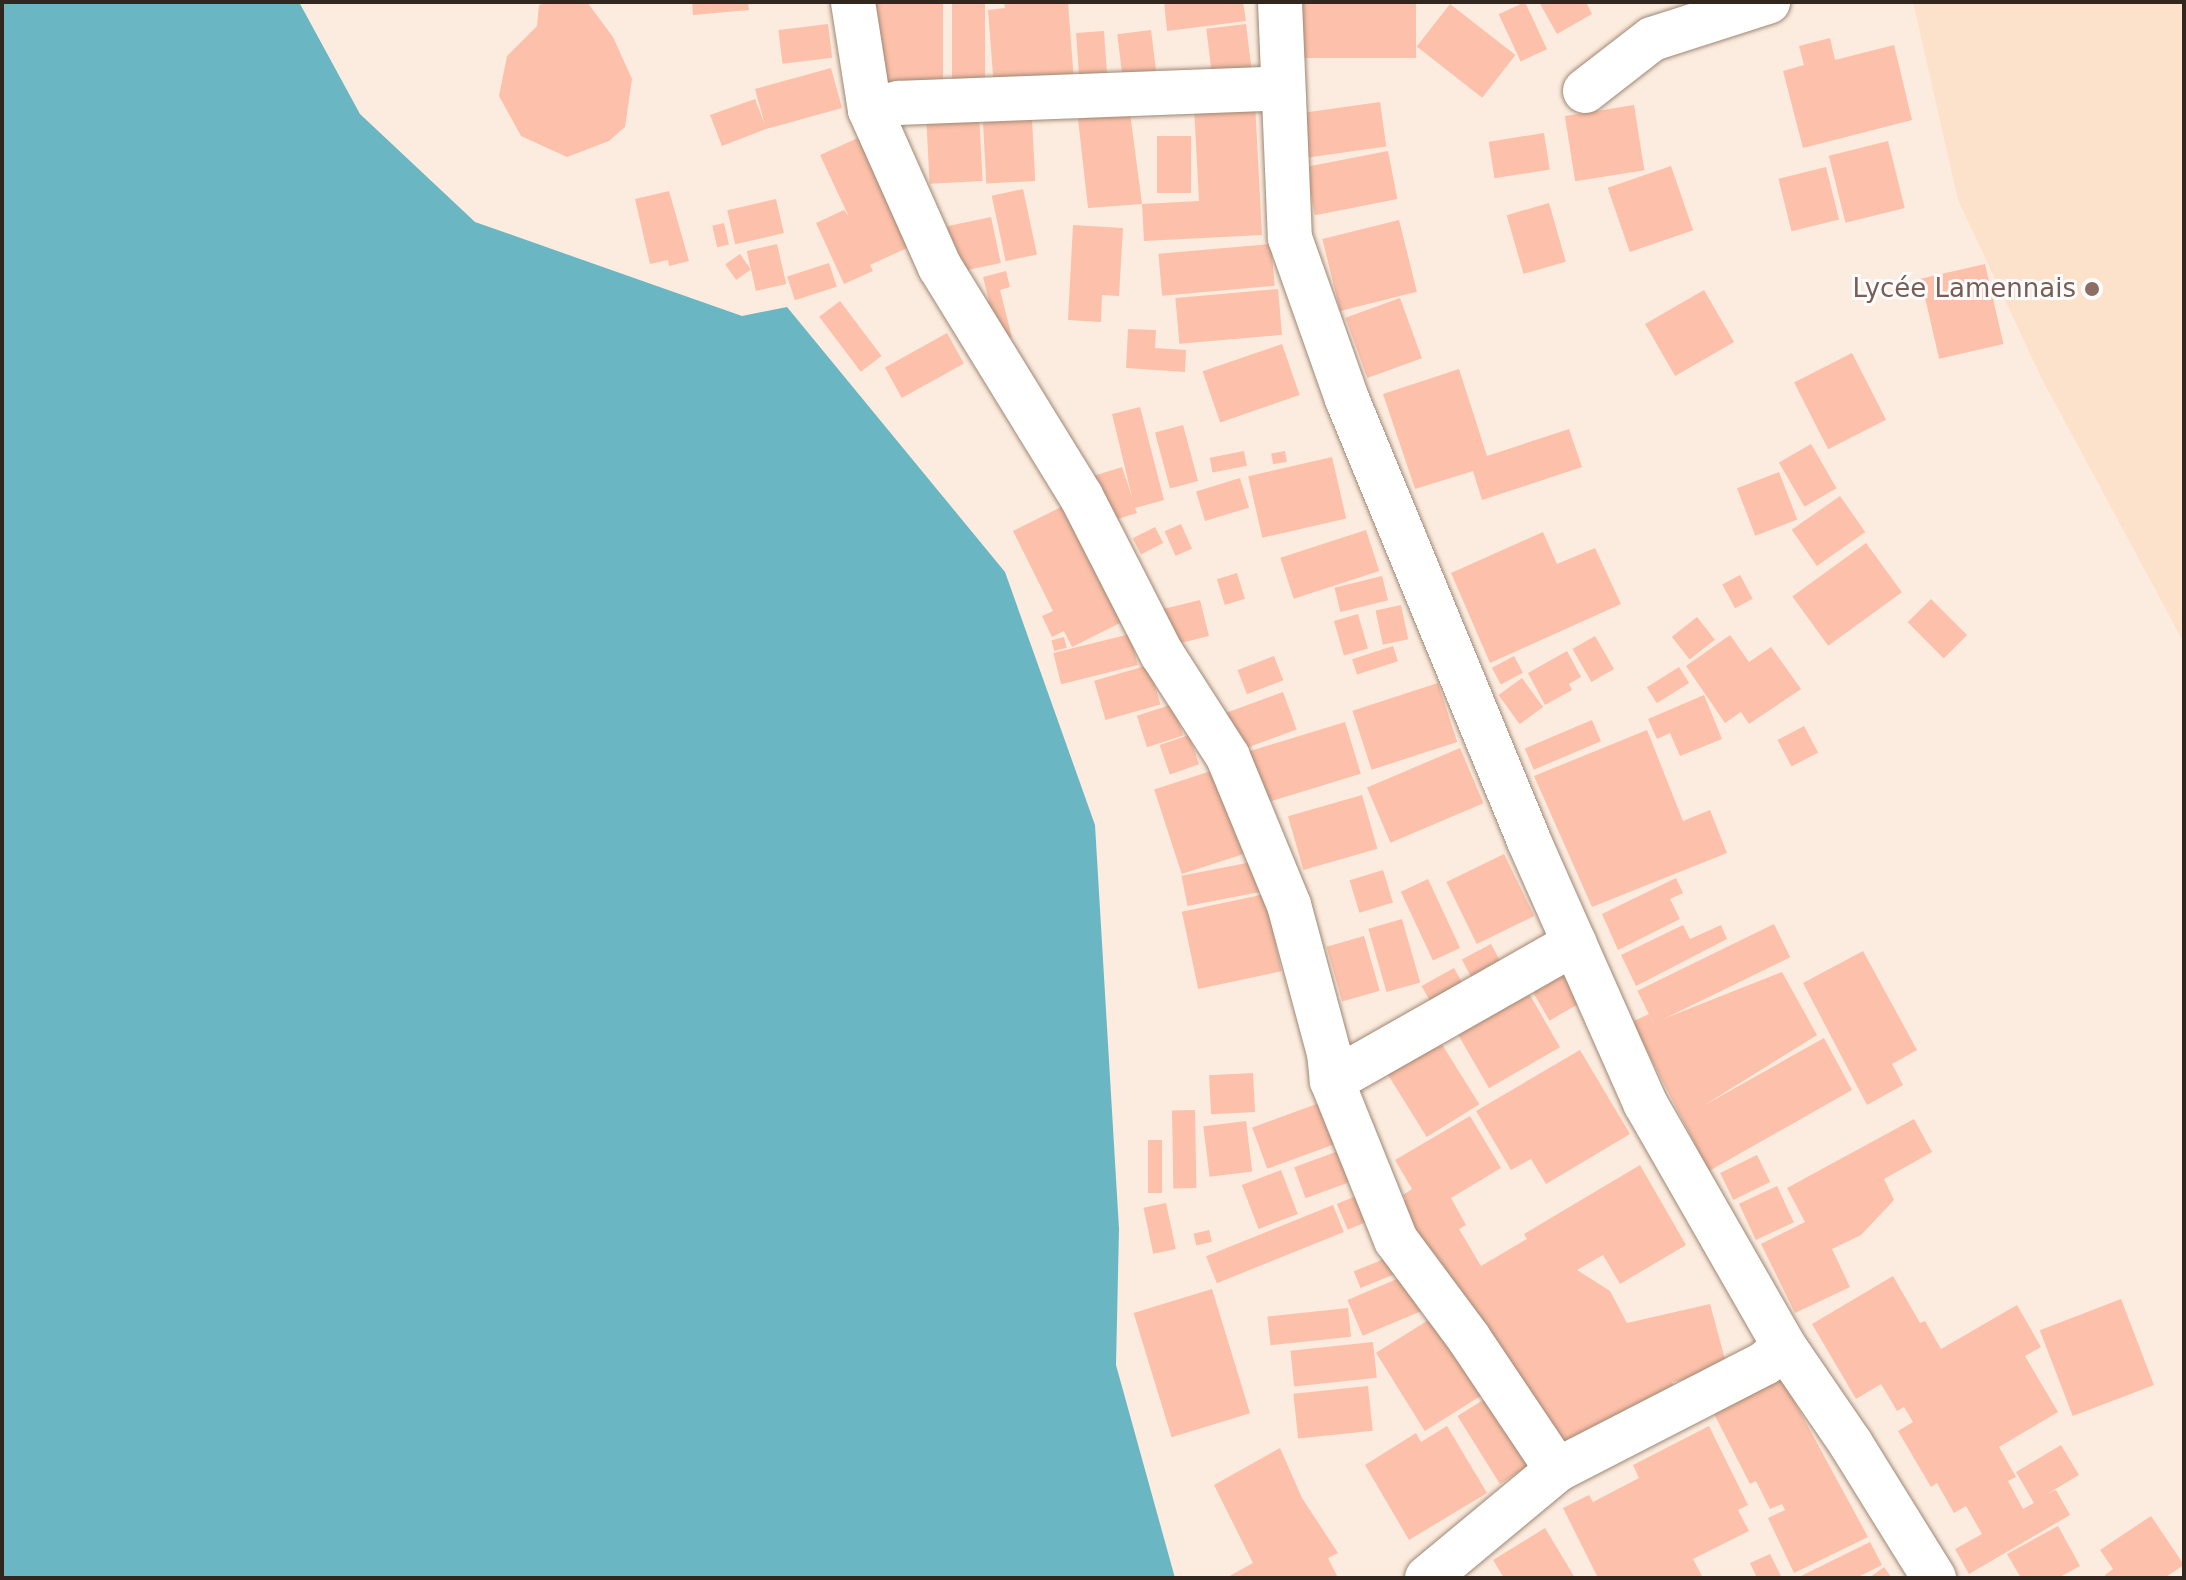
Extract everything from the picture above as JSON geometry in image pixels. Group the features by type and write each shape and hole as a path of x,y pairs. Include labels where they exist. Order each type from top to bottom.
{"street":[{"path":"853,2 870,110 940,267 1081,496 1162,654 1228,757 1289,905 1329,1053 1332,1081 1396,1240 1460,1326 1557,1470"},
{"path":"1280,2 1290,238 1347,399 1645,1103 1784,1346 1851,1444 1934,1578"},
{"path":"1585,91 1652,39 1768,2"},
{"path":"870,110 899,103 1282,88"},
{"path":"1332,1081 1575,943"},
{"path":"1427,1578 1557,1470 1765,1363 1784,1346"}],"shaded area":[{"name":"Lycée Lamennais","path":"1913,2 2184,2 2184,643 2042,379 1958,200"}],"water":[{"path":"2,2 299,2 360,114 475,222 742,316 787,307 1005,572 1095,825 1119,1229 1116,1365 1175,1578 2,1578"}],"building":[{"path":"587,2 613,37 632,79 625,127 609,141 567,157 521,136 499,96 507,56 537,26 539,5"},
{"path":"692,2 748,2 749,10 693,15"},
{"path":"865,2 943,2 943,89 865,89"},
{"path":"952,2 985,2 985,86 952,86"},
{"path":"1004,2 1068,2 1074,82 994,88 988,10 1005,8"},
{"path":"1164,2 1243,2 1246,21 1167,31"},
{"path":"1301,2 1416,2 1416,58 1301,58"},
{"path":"1525,2 1547,49 1521,61 1499,14"},
{"path":"1539,2 1586,2 1592,14 1557,34"},
{"path":"1450,4 1515,55 1482,98 1417,47"},
{"path":"828,24 832,58 783,64 778,30"},
{"path":"1246,24 1252,73 1212,78 1206,29"},
{"path":"1151,30 1157,81 1123,85 1117,34"},
{"path":"1104,31 1108,84 1080,86 1076,33"},
{"path":"1830,38 1835,60 1894,45 1912,120 1803,148 1783,71 1804,65 1799,46"},
{"path":"831,68 842,108 766,129 722,146 710,115 755,99 765,125 755,89"},
{"path":"1380,102 1386,147 1308,158 1302,113"},
{"path":"1255,103 1262,235 1144,241 1142,204 1199,201 1194,107"},
{"path":"1634,105 1644,170 1575,181 1565,116"},
{"path":"979,113 983,181 930,184 926,116"},
{"path":"1130,113 1142,204 1088,208 1078,119"},
{"path":"1032,120 1035,181 986,183 983,123"},
{"path":"869,133 920,242 870,265 873,271 844,284 816,223 844,210 849,217 820,155"},
{"path":"1544,133 1550,170 1494,178 1489,142"},
{"path":"1157,136 1191,136 1191,193 1157,193"},
{"path":"1888,141 1905,208 1846,223 1829,156"},
{"path":"1388,151 1397,199 1315,215 1306,167"},
{"path":"1671,166 1693,230 1630,252 1608,188"},
{"path":"1826,167 1839,219 1792,231 1778,179"},
{"path":"1023,189 1037,255 1006,261 992,196"},
{"path":"669,191 689,261 669,266 668,260 650,264 635,199"},
{"path":"776,199 784,233 735,244 727,210"},
{"path":"1549,203 1566,262 1524,274 1507,215"},
{"path":"991,217 1001,263 957,272 947,226"},
{"path":"1399,220 1417,292 1340,311 1322,239"},
{"path":"724,223 729,244 717,247 712,226"},
{"path":"1073,225 1123,228 1119,296 1102,295 1101,322 1068,320"},
{"path":"777,244 786,284 756,291 747,251"},
{"path":"1271,244 1275,286 1162,296 1158,254"},
{"path":"740,254 751,270 736,280 725,264"},
{"path":"829,263 837,287 795,300 787,277"},
{"path":"1985,264 2003,344 1939,359 1921,279"},
{"path":"1006,271 1010,287 1000,290 1012,337 992,342 982,303 989,301 983,277"},
{"path":"1278,289 1282,335 1179,344 1175,298"},
{"path":"1704,290 1734,342 1675,376 1645,324"},
{"path":"1400,298 1422,358 1367,378 1345,318"},
{"path":"840,301 882,356 861,372 819,317"},
{"path":"1128,329 1156,330 1155,348 1186,350 1185,372 1126,368"},
{"path":"947,333 964,364 902,398 885,367"},
{"path":"1282,344 1300,395 1220,422 1203,371"},
{"path":"1852,353 1886,420 1828,449 1794,383"},
{"path":"1459,369 1487,456 1569,429 1582,467 1482,500 1473,471 1415,489 1383,394"},
{"path":"1140,407 1164,500 1135,508 1137,513 1105,523 1090,477 1122,467 1132,497 1112,414"},
{"path":"1183,425 1198,481 1170,489 1155,433"},
{"path":"1811,444 1836,488 1804,507 1779,462"},
{"path":"1244,451 1247,466 1213,472 1210,458"},
{"path":"1285,451 1287,462 1273,464 1271,453"},
{"path":"1332,457 1346,518 1262,538 1248,476"},
{"path":"1779,472 1797,520 1755,536 1737,488"},
{"path":"1240,478 1249,508 1205,521 1196,491"},
{"path":"1840,496 1865,532 1817,566 1792,530"},
{"path":"1077,499 1136,615 1072,647 1064,631 1052,637 1042,616 1053,611 1013,531"},
{"path":"1181,524 1192,549 1176,556 1165,531"},
{"path":"1155,527 1163,543 1141,554 1133,538"},
{"path":"1366,530 1379,571 1294,599 1280,558"},
{"path":"1543,532 1557,564 1595,548 1621,604 1490,663 1451,573"},
{"path":"1866,543 1902,592 1828,646 1792,596"},
{"path":"1237,573 1245,599 1225,605 1217,579"},
{"path":"1740,575 1753,599 1735,608 1722,584"},
{"path":"1382,576 1388,600 1341,612 1334,588"},
{"path":"1931,599 1967,635 1944,658 1908,622"},
{"path":"1200,600 1209,636 1163,647 1154,611"},
{"path":"1401,605 1408,639 1383,645 1376,610"},
{"path":"1358,614 1368,649 1344,655 1334,621"},
{"path":"1697,617 1715,640 1690,660 1672,637"},
{"path":"1130,634 1138,665 1061,684 1053,653"},
{"path":"1730,635 1749,662 1771,647 1801,689 1749,724 1741,712 1725,723 1686,666"},
{"path":"1595,636 1614,669 1591,682 1572,649"},
{"path":"1064,637 1067,648 1054,651 1051,640"},
{"path":"1393,646 1398,661 1357,675 1352,659"},
{"path":"1567,651 1581,677 1569,684 1572,690 1545,705 1528,673"},
{"path":"1274,656 1283,680 1247,694 1238,670"},
{"path":"1514,656 1523,673 1501,685 1492,668"},
{"path":"1149,665 1160,704 1106,720 1094,681"},
{"path":"1679,667 1689,683 1657,703 1647,687"},
{"path":"1522,678 1543,707 1520,724 1499,695"},
{"path":"1438,683 1457,742 1372,770 1352,711"},
{"path":"1283,692 1297,730 1237,751 1223,714"},
{"path":"1704,695 1722,739 1680,756 1670,733 1657,739 1648,719"},
{"path":"1173,704 1183,735 1147,747 1137,716"},
{"path":"1592,720 1601,741 1534,770 1525,749"},
{"path":"1345,722 1361,774 1261,804 1246,752"},
{"path":"1804,726 1818,752 1792,767 1778,740"},
{"path":"1647,730 1683,821 1710,810 1727,853 1592,907 1534,776"},
{"path":"1189,735 1199,764 1170,774 1160,745"},
{"path":"1460,748 1483,803 1390,843 1367,787"},
{"path":"1217,769 1245,854 1182,874 1154,789"},
{"path":"1362,795 1377,849 1303,870 1288,816"},
{"path":"1504,854 1534,916 1477,944 1446,882"},
{"path":"1262,860 1268,890 1187,906 1182,876"},
{"path":"1383,870 1393,903 1359,913 1350,880"},
{"path":"1676,878 1683,893 1670,899 1680,919 1618,950 1602,914"},
{"path":"1428,879 1460,948 1433,961 1401,892"},
{"path":"1265,894 1281,971 1198,989 1182,912"},
{"path":"1402,919 1420,982 1387,992 1368,929"},
{"path":"1774,924 1790,957 1654,1024 1637,991"},
{"path":"1683,925 1690,939 1721,925 1727,939 1636,986 1621,955"},
{"path":"1364,936 1380,991 1342,1002 1327,947"},
{"path":"1491,944 1504,968 1475,983 1462,959"},
{"path":"1863,951 1917,1050 1892,1064 1903,1085 1867,1105 1803,983"},
{"path":"1571,962 1591,997 1549,1021 1529,986"},
{"path":"1454,968 1464,986 1432,1004 1422,986"},
{"path":"1782,972 1817,1035 1703,1106 1824,1038 1852,1090 1709,1171 1632,1022 1649,1014 1653,1023"},
{"path":"1527,990 1560,1047 1489,1088 1456,1031"},
{"path":"1438,1038 1479,1104 1427,1137 1385,1071"},
{"path":"1580,1050 1630,1134 1546,1184 1531,1159 1511,1170 1476,1111"},
{"path":"1253,1073 1255,1112 1211,1114 1209,1075"},
{"path":"1333,1098 1348,1139 1267,1169 1252,1127"},
{"path":"1172,1110 1195,1110 1196,1188 1173,1188"},
{"path":"1470,1116 1501,1168 1451,1198 1466,1225 1459,1229 1481,1266 1527,1239 1524,1234 1640,1165 1686,1245 1620,1284 1603,1255 1577,1270 1610,1291 1627,1323 1710,1304 1726,1363 1713,1374 1672,1382 1675,1389 1562,1444 1467,1318 1400,1204 1406,1199 1403,1195 1412,1189 1395,1160"},
{"path":"1914,1119 1932,1152 1884,1179 1894,1200 1861,1235 1832,1249 1850,1287 1795,1313 1761,1244 1805,1222 1787,1188"},
{"path":"1246,1121 1252,1172 1210,1177 1203,1126"},
{"path":"1148,1140 1162,1140 1162,1193 1148,1193"},
{"path":"1344,1149 1355,1180 1305,1198 1294,1167"},
{"path":"1757,1155 1770,1182 1733,1200 1720,1173"},
{"path":"1281,1170 1298,1214 1259,1229 1242,1185"},
{"path":"1777,1186 1794,1222 1756,1240 1739,1204"},
{"path":"1358,1195 1369,1221 1348,1230 1337,1204"},
{"path":"1166,1203 1176,1249 1153,1254 1144,1208"},
{"path":"1333,1205 1344,1232 1217,1283 1206,1256"},
{"path":"1209,1230 1212,1242 1196,1246 1193,1234"},
{"path":"1389,1257 1396,1274 1361,1288 1354,1271"},
{"path":"1411,1273 1426,1309 1363,1336 1347,1300"},
{"path":"1893,1276 1920,1323 1925,1321 1941,1349 2017,1305 2041,1347 2025,1356 2058,1412 1999,1447 2016,1477 2008,1481 2023,1509 2034,1503 2016,1472 2061,1445 2079,1475 2047,1494 2056,1490 2070,1515 1969,1574 1955,1549 1982,1534 1966,1506 1954,1513 1937,1483 1931,1487 1898,1431 1913,1422 1904,1407 1897,1411 1881,1384 1856,1399 1812,1324"},
{"path":"1212,1289 1250,1413 1172,1437 1134,1313"},
{"path":"2121,1299 2154,1385 2073,1416 2040,1330"},
{"path":"1348,1308 1351,1337 1270,1345 1267,1316"},
{"path":"1443,1311 1492,1389 1425,1431 1376,1353"},
{"path":"1373,1342 1377,1378 1294,1386 1290,1351"},
{"path":"1779,1373 1868,1537 1794,1573 1768,1518 1785,1510 1782,1504 1770,1509 1756,1481 1750,1484 1711,1408"},
{"path":"1368,1386 1373,1431 1298,1439 1293,1394"},
{"path":"1488,1397 1530,1465 1500,1484 1457,1416"},
{"path":"1447,1426 1487,1493 1409,1540 1365,1465 1416,1433 1421,1442"},
{"path":"1709,1426 1748,1505 1738,1510 1749,1531 1693,1559 1703,1578 1598,1578 1563,1508 1589,1495 1593,1502 1639,1478 1633,1465"},
{"path":"1280,1448 1302,1498 1338,1553 1328,1558 1338,1578 1226,1578 1253,1563 1214,1485"},
{"path":"2151,1516 2184,1565 2164,1578 2107,1578 2105,1575 2113,1569 2100,1550"},
{"path":"2058,1526 2080,1566 2058,1578 2021,1578 2007,1554"},
{"path":"1545,1528 1575,1578 1504,1578 1493,1560"},
{"path":"1870,1542 1882,1565 1856,1578 1797,1578"},
{"path":"1770,1554 1782,1578 1757,1578 1750,1563"},
{"path":"1884,1567 1892,1578 1869,1578"}],"place":[{"name":"Lycée Lamennais","path":"2092,289"}]}
